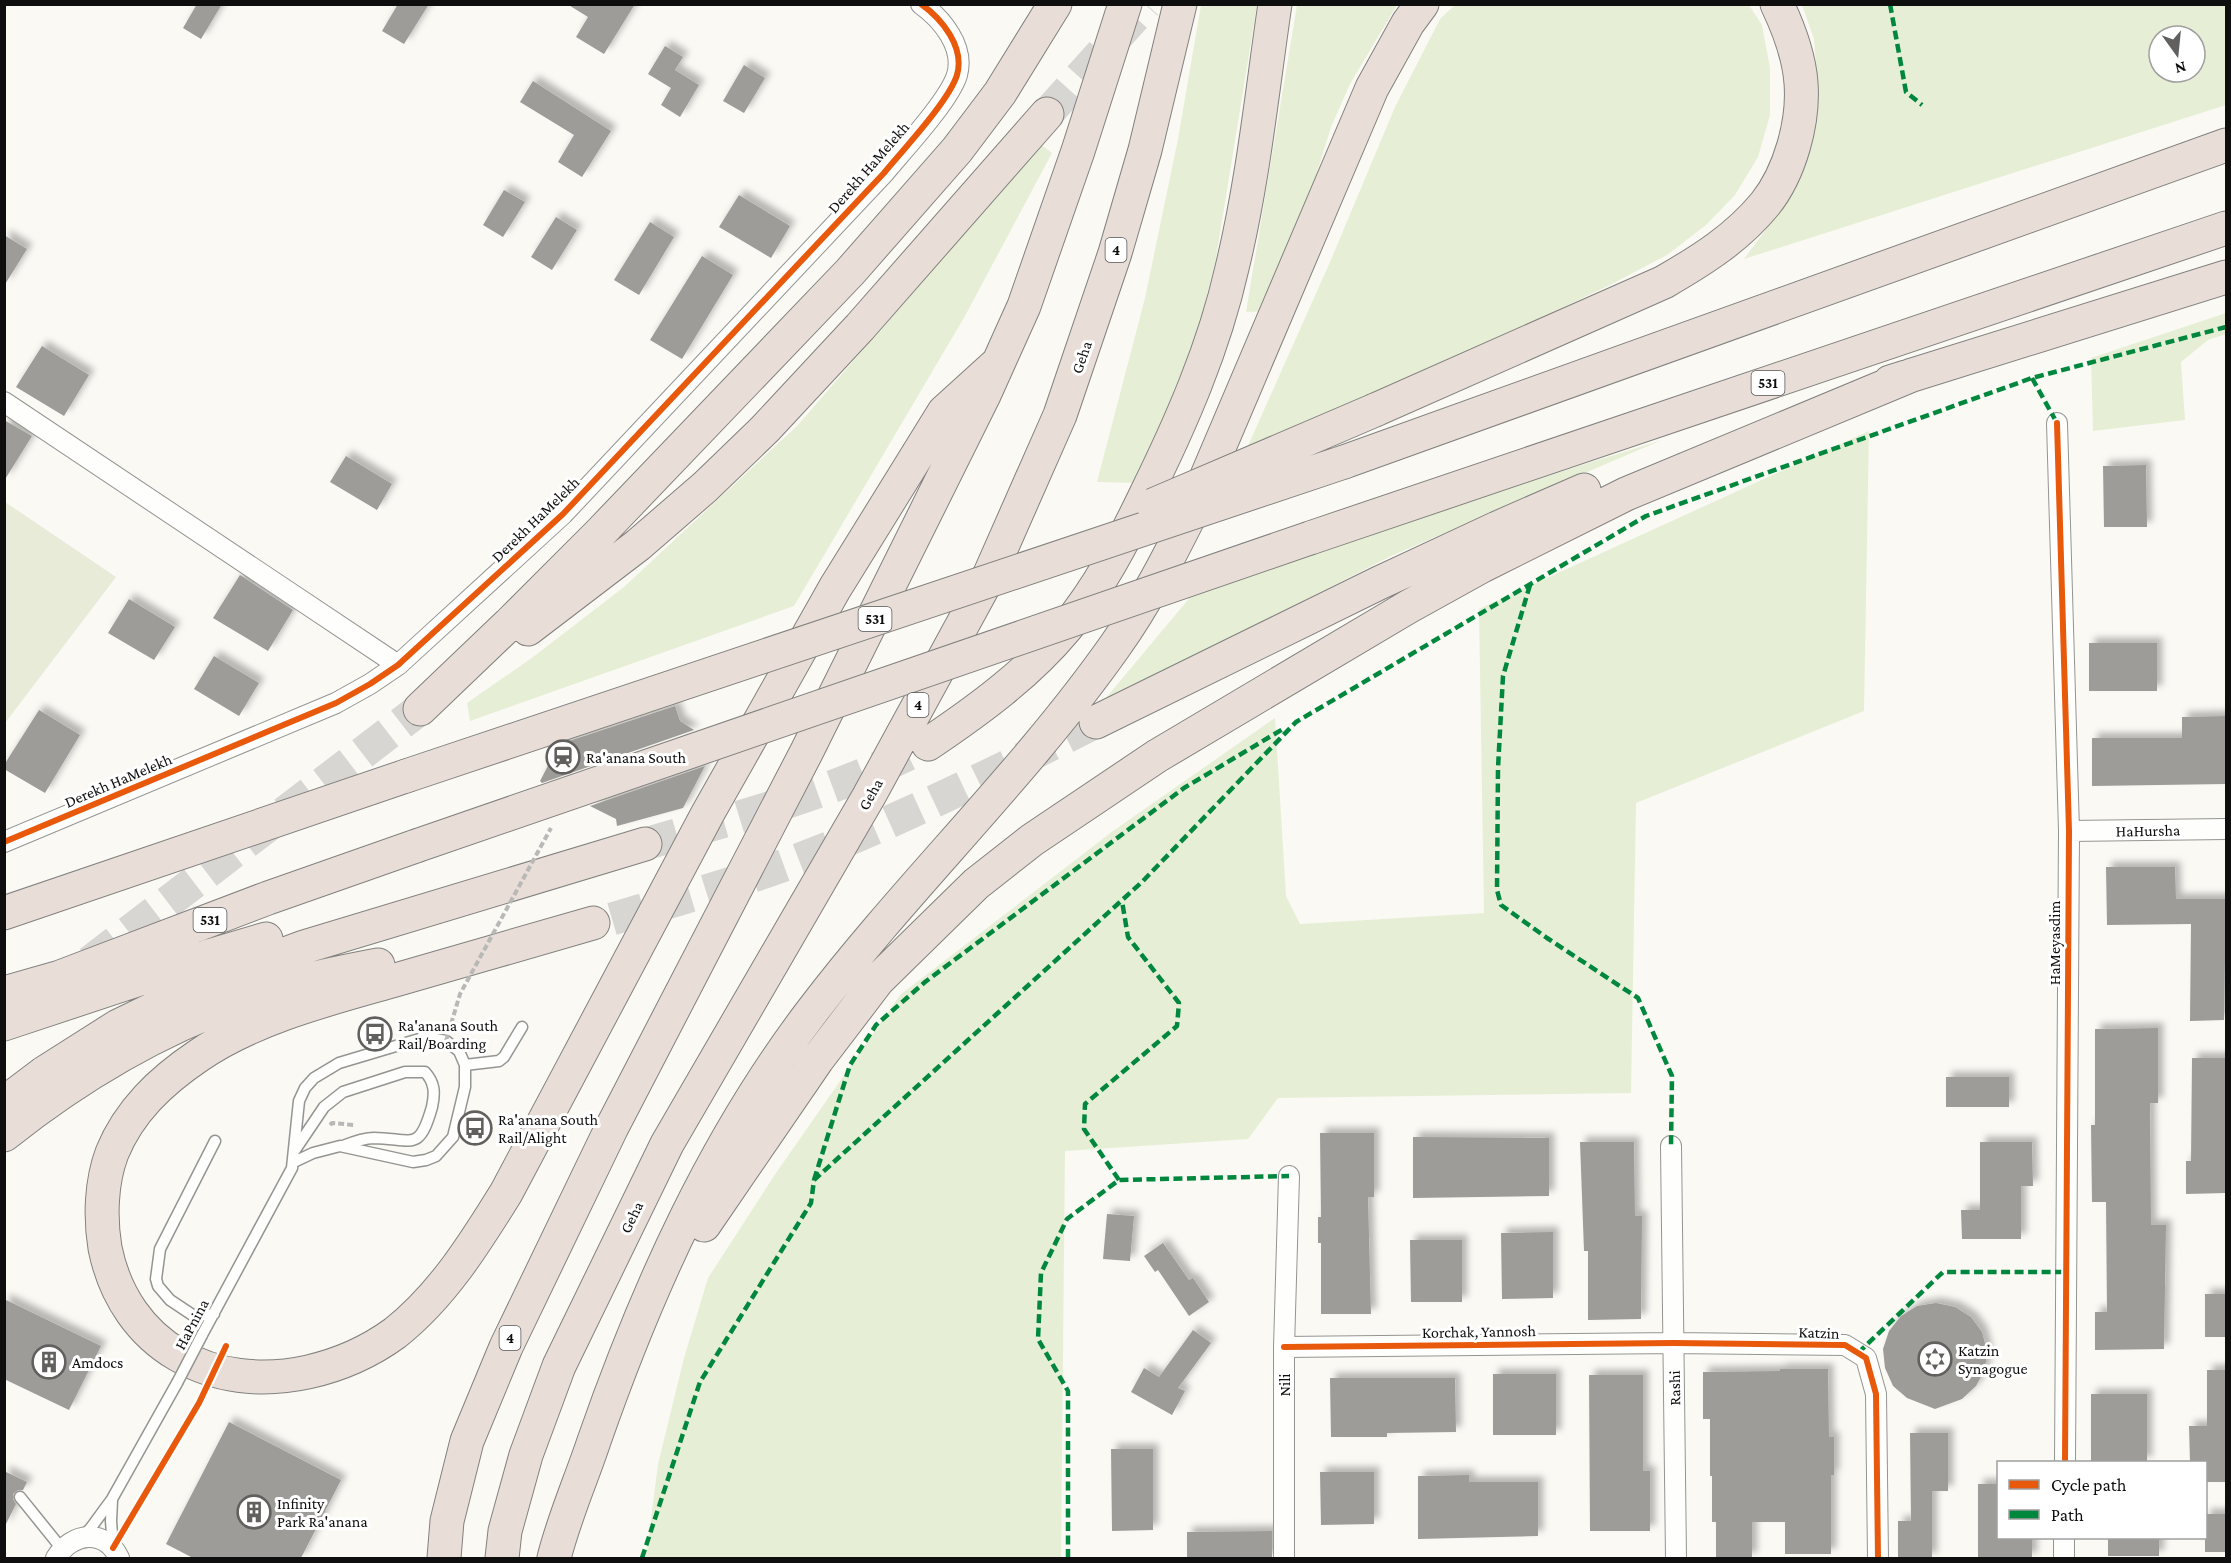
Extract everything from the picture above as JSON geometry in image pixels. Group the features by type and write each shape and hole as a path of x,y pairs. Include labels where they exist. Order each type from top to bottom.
{"highway":[{"path":"1047,114 860,327 765,429 722,470 621,558 422,707 584,549 850,272 957,150 1000,93 1055,4"},
{"name":"4","path":"444,1558 447,1521 467,1441 506,1347 631,1090 890,588 1024,306 1078,151 1125,4"},
{"name":"Geha","path":"502,1558 505,1531 526,1455 559,1366 656,1165 863,807 989,576 1056,426 1115,254 1145,150 1180,4"},
{"path":"928,744 1008,685 1066,629 1095,589 1124,538 1176,433 1197,382 1232,270 1245,207 1275,4"},
{"path":"554,1558 630,1343 682,1227 726,1144 784,1049 858,954 1059,721 1117,644 1157,579 1192,511 1222,444 1372,88 1389,55 1422,4"},
{"path":"882,617 1223,476 1375,410 1664,282 1709,255 1749,222 1767,202 1789,158 1800,106 1801,83 1788,26 1778,4"},
{"name":"531","path":"4,913 1344,462 2226,145"},
{"name":"531","path":"4,993 60,977 268,898 416,846 1310,538 2226,228"},
{"path":"1096,722 1379,583 1575,494 1682,452 1912,375 2226,278"},
{"path":"4,1135 90,1073 158,1035 243,999 324,976 603,921 348,993 285,1014 243,1032 200,1054 165,1080 141,1104 126,1126 112,1154 103,1194 103,1236 109,1265 133,1315 151,1336 169,1351 211,1370 262,1378 293,1375 325,1368 376,1346 396,1332 435,1294 478,1238 506,1193 708,813 835,588 944,412 998,363"},
{"path":"630,1343 740,1171 817,1060 872,988 976,884 1032,840 1157,756 1408,607 1521,545 1626,494 1912,375"},
{"path":"4,1103 44,1073 118,1026 207,983 304,948 645,844"},
{"path":"4,1024 285,933 383,907 582,863"}],"street":[{"name":"Derekh HaMelekh","path":"4,842 336,703 398,665 563,514 884,173 950,91 957,74 957,57 951,35 936,15 921,4"},
{"path":"4,402 398,665"},
{"name":"HaMeyasdim","path":"2057,423 2069,831 2065,1461"},
{"name":"HaHursha","path":"2069,831 2226,829"},
{"name":"Rashi","path":"1671,1146 1676,1558"},
{"name":"Nili","path":"1284,1558 1284,1347 1289,1176"},
{"name":"Korchak, Yannosh","path":"1284,1347 1674,1343"},
{"name":"Katzin","path":"1674,1343 1845,1345 1866,1358 1876,1394 1878,1558"},
{"path":"59,1554 69,1542 80,1538 97,1538 116,1553"},
{"path":"2064,1539 2064,1558"}],"lane":[{"path":"465,1065 499,1060 504,1057 522,1027"},
{"path":"294,1162 299,1101 305,1088 325,1069 426,1037 446,1041 459,1051 465,1065 465,1087 453,1137 436,1156 413,1162 339,1146"},
{"path":"294,1162 313,1153 373,1138 408,1142 417,1139 426,1126 434,1086 425,1072 405,1072 343,1092 324,1107 295,1150"},
{"path":"214,1314 194,1316 170,1300 158,1286 156,1279 160,1249 215,1140"},
{"name":"HaPnina","path":"80,1538 90,1529 112,1499 177,1383 294,1162"},
{"path":"20,1497 59,1554"},
{"name":"HaPnina","path":"112,1499 111,1521 116,1553"}],"path":[{"path":"429,1077 446,1041 460,994 552,827"},
{"path":"324,1131 332,1123 364,1126"}],"green space":[{"path":"1201,5 1257,5 1216,258 1192,355 1140,483 1097,482 1145,298 1178,139"},
{"path":"1297,5 1397,5 1350,84 1331,127 1274,311 1246,312"},
{"path":"1455,5 1749,5 1762,25 1770,68 1770,115 1758,157 1735,195 1706,225 1667,255 1610,285 1429,371 1247,448 1330,262 1395,107 1440,19"},
{"path":"1802,5 2226,5 2226,105 1744,259 1787,201 1818,94 1814,39"},
{"path":"1040,144 1052,153 965,316 794,606 470,721 467,703 533,657 624,587 798,425"},
{"path":"2226,313 2226,334 2208,340 2181,362 2185,420 2093,431 2091,358"},
{"path":"1869,431 1864,711 1636,803 1631,1093 1278,1098 1248,1139 1065,1151 1061,1558 646,1558 658,1464 684,1358 708,1278 776,1173 900,995 1113,831 1275,718 1286,896 1300,924 1484,913 1479,609"},
{"path":"1662,440 1391,556 1189,659 1095,711 1192,595 1394,524"},
{"path":"5,502 116,577 5,723"}],"building":[{"path":"197,4 222,4 201,39 183,28"},
{"path":"398,4 429,4 404,44 382,31"},
{"path":"567,4 635,4 604,54 576,37 588,17"},
{"path":"665,46 683,57 675,70 699,85 680,117 661,105 671,88 648,74"},
{"path":"744,65 765,78 744,113 723,101"},
{"path":"533,81 611,131 582,177 558,162 574,135 520,102"},
{"path":"504,190 525,202 503,237 483,225"},
{"path":"739,195 790,226 771,258 719,227"},
{"path":"556,217 577,230 552,270 531,257"},
{"path":"650,222 674,237 639,295 614,280"},
{"path":"4,235 27,249 4,286"},
{"path":"702,256 733,275 682,359 650,340"},
{"path":"42,346 89,375 64,416 16,387"},
{"path":"4,420 32,436 4,481"},
{"path":"346,456 392,484 377,510 330,482"},
{"path":"2146,465 2147,527 2104,527 2103,466"},
{"path":"240,575 293,610 268,651 213,618"},
{"path":"129,599 175,627 154,660 108,633"},
{"path":"2089,643 2157,643 2157,691 2089,691"},
{"path":"214,656 259,683 239,716 194,689"},
{"path":"675,706 680,721 694,730 542,783 540,781 552,758 548,748"},
{"path":"39,710 80,735 45,793 4,769 4,765"},
{"path":"2226,716 2226,784 2092,786 2092,738 2182,738 2182,717"},
{"path":"705,766 683,808 617,826 616,819 590,806"},
{"path":"2106,867 2175,867 2176,899 2226,899 2224,1020 2190,1021 2191,924 2107,925"},
{"path":"2158,1028 2158,1103 2150,1103 2151,1225 2166,1225 2164,1349 2095,1350 2095,1312 2107,1312 2106,1202 2092,1202 2091,1125 2095,1125 2095,1029"},
{"path":"2192,1058 2226,1058 2226,1193 2186,1194 2186,1161 2191,1161"},
{"path":"1946,1077 2009,1077 2009,1107 1946,1107"},
{"path":"1320,1133 1374,1133 1374,1197 1368,1197 1371,1314 1321,1314 1321,1243 1318,1243 1318,1217 1321,1217"},
{"path":"1413,1137 1549,1138 1549,1196 1413,1198"},
{"path":"1580,1142 1634,1142 1635,1216 1642,1216 1641,1319 1588,1320 1588,1251 1584,1251"},
{"path":"1980,1142 2032,1142 2033,1186 2021,1186 2021,1239 1962,1239 1961,1210 1980,1210"},
{"path":"1107,1214 1134,1216 1130,1261 1103,1259"},
{"path":"1553,1232 1553,1298 1502,1299 1501,1233"},
{"path":"1410,1240 1462,1240 1462,1302 1411,1302"},
{"path":"1163,1243 1189,1280 1193,1278 1209,1302 1189,1316 1158,1270 1155,1272 1144,1256"},
{"path":"2205,1294 2226,1294 2226,1337 2205,1337"},
{"name":"Amdocs","path":"4,1299 101,1346 69,1410 4,1379"},
{"name":"Katzin Synagogue","path":"1936,1303 1955,1307 1971,1317 1982,1332 1987,1351 1985,1369 1976,1386 1962,1399 1935,1409 1907,1398 1893,1386 1885,1368 1883,1349 1889,1331 1901,1316 1917,1306"},
{"path":"1193,1330 1211,1343 1178,1388 1185,1391 1172,1415 1131,1392 1144,1368 1159,1377"},
{"path":"1780,1369 1828,1369 1829,1437 1834,1437 1834,1475 1831,1475 1831,1554 1785,1554 1785,1522 1752,1522 1752,1558 1716,1558 1716,1522 1712,1522 1712,1476 1710,1476 1710,1419 1703,1419 1703,1372 1780,1371"},
{"path":"2207,1370 2226,1370 2226,1482 2207,1482 2207,1461 2190,1461 2189,1426 2207,1426"},
{"path":"1493,1374 1556,1374 1556,1435 1493,1435"},
{"path":"1589,1375 1643,1375 1643,1471 1650,1471 1650,1531 1590,1531"},
{"path":"1330,1378 1455,1378 1456,1432 1387,1433 1387,1437 1331,1437"},
{"path":"2091,1394 2147,1394 2147,1461 2091,1461"},
{"name":"Infinity Park Ra'anana","path":"229,1422 341,1480 301,1558 193,1558 166,1544"},
{"path":"1910,1433 1948,1433 1948,1491 1932,1491 1932,1558 1898,1558 1898,1521 1911,1521"},
{"path":"1111,1449 1153,1449 1153,1530 1112,1531"},
{"path":"4,1471 27,1482 23,1490 18,1490 13,1494 16,1504 4,1528"},
{"path":"1320,1472 1374,1472 1374,1524 1321,1525"},
{"path":"1469,1475 1469,1482 1538,1482 1538,1536 1418,1539 1418,1476"},
{"path":"1978,1484 1997,1484 1997,1539 2032,1539 2032,1558 1978,1558"},
{"path":"2207,1514 2226,1514 2226,1552 2205,1552"},
{"path":"1272,1531 1272,1558 1187,1558 1187,1532"},
{"path":"2108,1539 2159,1539 2159,1556 2108,1556"}],"tunnel":[{"path":"1047,114 1146,4"},
{"path":"90,962 420,709"},
{"path":"612,919 756,875 840,843 951,793 1096,722"},
{"path":"645,844 753,813 824,789 894,761 928,744"}],"marked path":[{"path":"1890,4 1906,92 1922,105"},
{"path":"642,1558 700,1382 811,1203 814,1180 1142,882 1296,722 1646,516 2032,378 2226,327"},
{"path":"2032,378 2057,423"},
{"path":"1530,585 1503,676 1498,768 1497,890 1501,905 1638,998 1672,1076 1671,1146"},
{"path":"814,1180 850,1065 876,1025 925,982 1184,788 1283,729"},
{"path":"1119,1180 1084,1129 1085,1104 1177,1026 1179,1003 1128,937 1122,901"},
{"path":"1068,1558 1068,1391 1038,1339 1041,1273 1067,1219 1119,1180 1289,1176"},
{"path":"1858,1353 1943,1272 2066,1272"}],"cycle path":[{"path":"4,842 336,703 398,665 563,514 884,173 924,125 945,98 957,75 959,65 958,54 950,35 937,17 921,4"},
{"path":"2057,423 2069,831 2065,1461"},
{"path":"1284,1347 1674,1343 1845,1345 1866,1358 1876,1394 1878,1558"},
{"path":"113,1548 199,1403 226,1346"}],"place":[{"name":"Ra'anana South","path":"563,757"},
{"name":"Ra'anana South Rail/Boarding","path":"375,1034"},
{"name":"Ra'anana South Rail/Alight","path":"475,1128"},
{"name":"Katzin Synagogue","path":"1935,1359"},
{"name":"Amdocs","path":"49,1362"},
{"name":"Infinity Park Ra'anana","path":"254,1512"}]}
